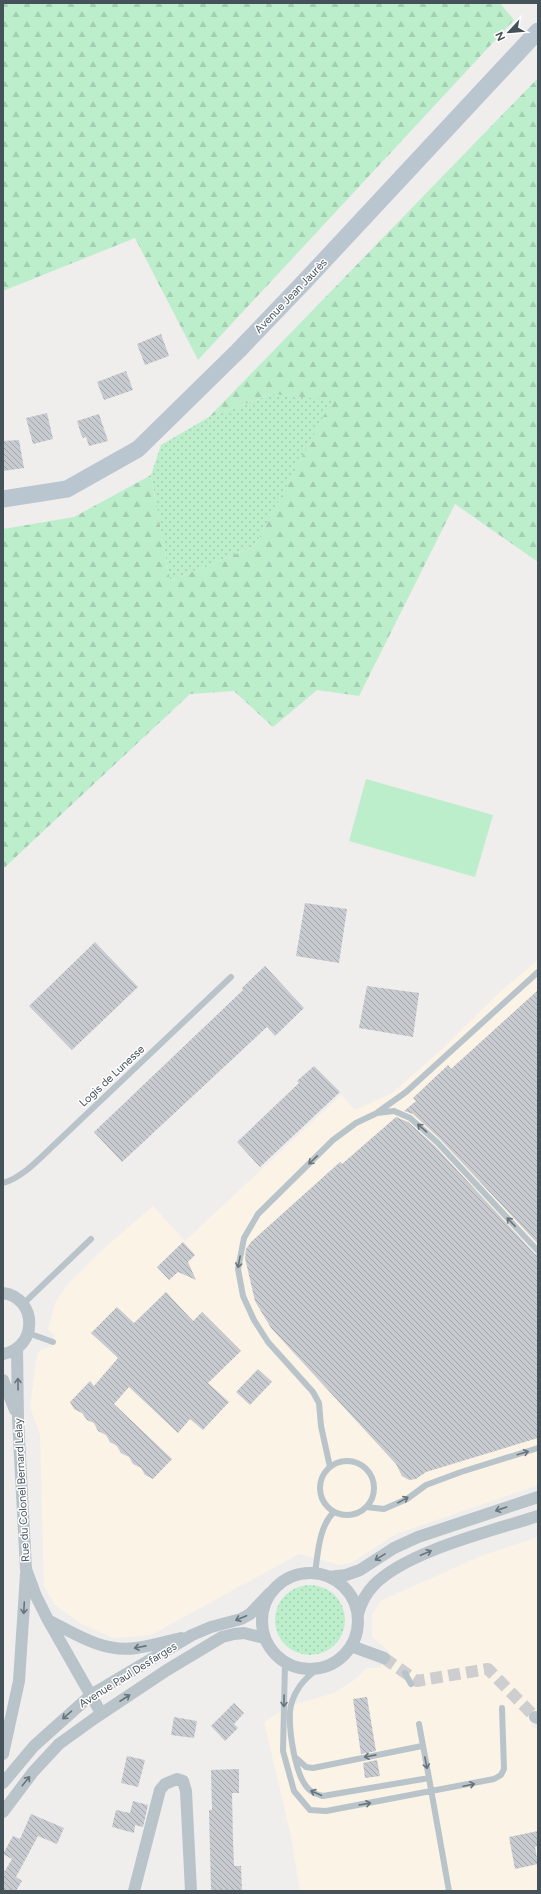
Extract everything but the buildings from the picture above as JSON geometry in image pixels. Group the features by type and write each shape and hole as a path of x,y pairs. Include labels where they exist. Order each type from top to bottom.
{"main road":[{"name":"Avenue Jean Jaurès","path":"3,499 67,489 138,449 238,351 295,292 538,31"}],"street":[{"path":"3,1293 16,1298 23,1304 28,1313 30,1323 28,1333 24,1341 17,1348 3,1354"},
{"name":"Rue du Colonel Bernard Lelay","path":"17,1348 18,1419 26,1569 36,1596 48,1620 101,1713"},
{"path":"3,1380 18,1419"},
{"path":"329,1577 346,1575 360,1570 394,1548 418,1538 538,1497"},
{"path":"358,1614 362,1602 374,1585 410,1560 432,1551 538,1516"},
{"path":"3,1754 19,1681 26,1569"},
{"path":"309,1572 329,1577 338,1581 349,1592 357,1607 359,1624 355,1640 346,1654 333,1664 317,1669 300,1669 285,1662 272,1651 264,1638 261,1623 263,1607 270,1593 280,1582 294,1575 309,1572"},
{"name":"Avenue Paul Desfarges","path":"3,1783 34,1746 91,1696 192,1635 211,1627 246,1616 270,1593"},
{"path":"48,1620 95,1644 122,1649 137,1648 192,1635"},
{"name":"Avenue Paul Desfarges","path":"3,1812 33,1772 60,1744 101,1713 166,1670 222,1637 244,1633 264,1638"},
{"path":"351,1646 384,1658"},
{"path":"134,1891 160,1790 165,1784 177,1779 183,1781 186,1791 191,1891"}],"lane":[{"path":"330,1467 325,1446 319,1403 313,1392 268,1342 254,1320 243,1296 238,1269 244,1238 258,1214 333,1140 356,1123 377,1113 406,1092 538,972"},
{"name":"Logis de Lunesse","path":"3,1183 10,1181 24,1172 231,978"},
{"path":"377,1113 394,1111 410,1118 437,1142 538,1251"},
{"path":"23,1304 91,1239"},
{"path":"28,1333 53,1342"},
{"path":"366,1507 384,1509 407,1499 426,1485 461,1472 538,1448"},
{"path":"347,1460 364,1466 372,1478 374,1491 372,1500 366,1507 351,1515 334,1512 322,1499 320,1490 324,1473 338,1462 347,1460"},
{"path":"315,1573 318,1552 325,1525 328,1518 334,1512"},
{"path":"285,1662 283,1751 294,1791 310,1810 326,1812 494,1780 501,1775 504,1770 505,1756 502,1708"},
{"path":"317,1669 302,1682 297,1690 290,1710 290,1730 294,1756 302,1780 311,1791 323,1796 429,1778"},
{"path":"405,1673 411,1684"},
{"path":"419,1724 449,1891"},
{"path":"294,1756 306,1767 313,1768 422,1746"}],"shaded area":[{"path":"538,960 538,1485 396,1534 351,1563 340,1565 299,1554 151,1635 113,1638 80,1623 55,1605 44,1586 40,1435 30,1407 37,1354 41,1350 51,1347 55,1335 48,1330 55,1303 67,1285 102,1250 153,1206 185,1241 341,1095 355,1110 391,1094 439,1052 500,992"},
{"path":"538,1537 538,1710 531,1726 538,1729 538,1891 300,1891 291,1836 264,1722 289,1706 334,1693 353,1681 367,1668 380,1668 389,1651 372,1637 372,1615 380,1601 481,1556"}],"green space":[{"path":"3,3 500,3 514,20 198,360 135,238 3,291"},
{"path":"538,78 538,562 455,504 359,696 317,690 273,727 234,691 190,694 3,869 3,529 74,517 151,475 170,581 255,546 332,400 273,394 209,417"},
{"path":"273,394 333,399 255,546 170,581 151,475 161,445 209,417"},
{"path":"366,779 493,815 475,877 349,841"},
{"path":"310,1585 329,1591 339,1601 345,1620 339,1639 329,1649 310,1655 291,1649 281,1639 275,1620 281,1601 291,1591"}],"tunnel":[{"path":"384,1658 417,1681 488,1669 535,1717"}]}
